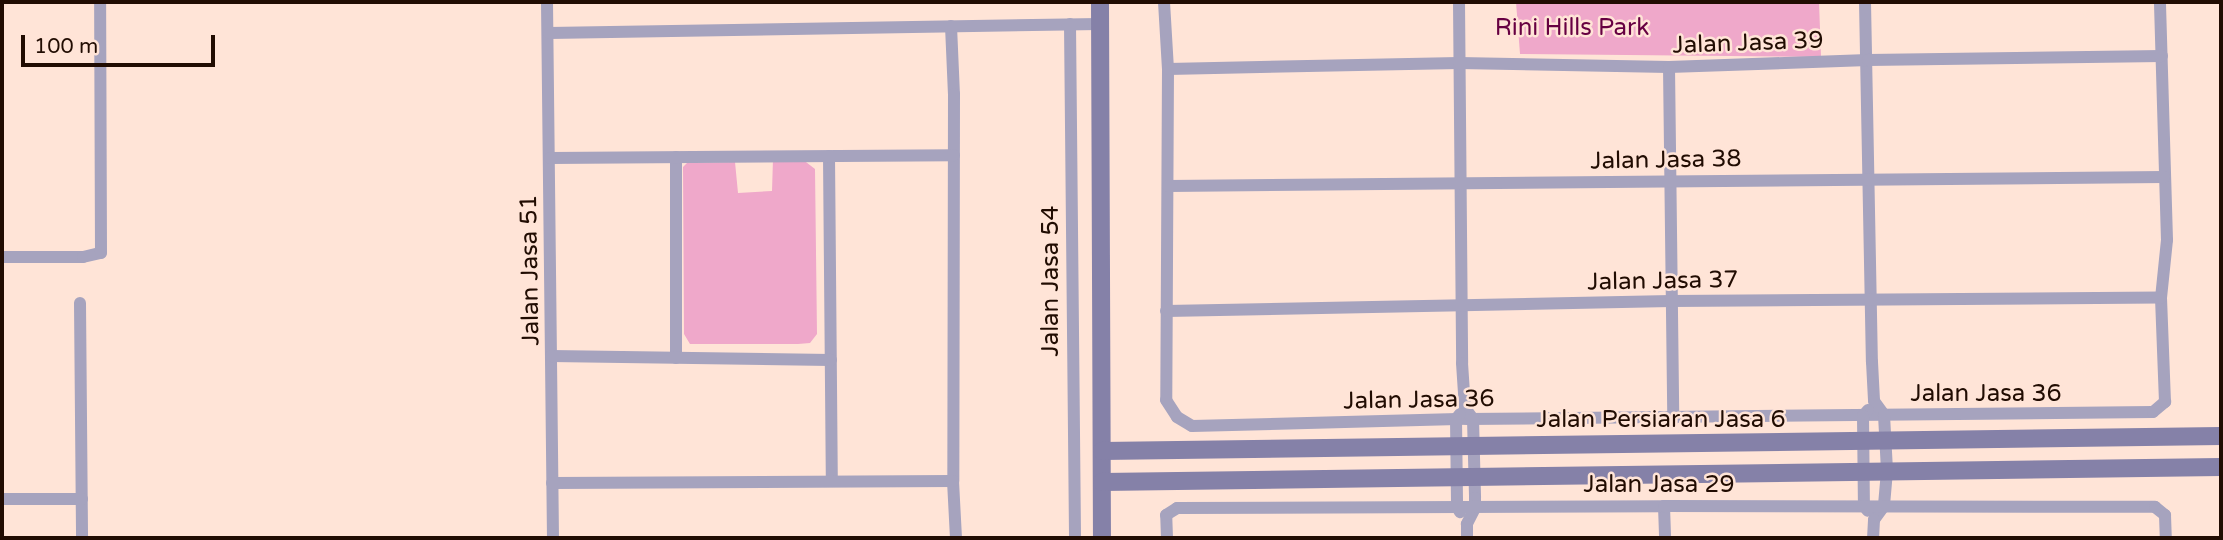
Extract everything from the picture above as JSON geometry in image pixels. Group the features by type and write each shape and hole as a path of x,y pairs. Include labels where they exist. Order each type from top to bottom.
{"street":[{"path":"2,257 83,257 101,253 100,2"},
{"name":"Jalan Jasa 51","path":"547,2 553,538"},
{"path":"1100,2 1102,538"},
{"path":"1164,2 1168,69 1166,311"},
{"path":"1459,2 1465,408 1473,419 1465,446"},
{"path":"1865,2 1874,401 1884,415 1887,471 1884,506 1874,520 1873,538"},
{"path":"2160,2 2166,240 2161,298"},
{"name":"Jalan Jasa 54","path":"1070,24 1075,538"},
{"path":"549,33 1100,24"},
{"path":"951,26 954,155 953,481 956,538"},
{"name":"Jalan Jasa 39","path":"1168,69 1459,63 1669,67 1868,60 2162,56"},
{"path":"1669,67 1673,419"},
{"path":"550,158 954,155"},
{"path":"829,156 832,481"},
{"path":"676,157 676,358"},
{"name":"Jalan Jasa 38","path":"1168,187 2164,177"},
{"name":"Jalan Jasa 37","path":"1166,311 1671,301 2161,298"},
{"name":"Jalan Jasa 36","path":"1166,311 1166,400 1177,417 1192,426 1456,419 2146,415 2158,410 2165,402 2161,298"},
{"path":"80,303 82,538"},
{"path":"551,356 831,360"},
{"path":"1874,401 1863,416 1864,506 1874,520"},
{"path":"1465,408 1456,419 1465,446 1466,476 1475,508 1467,524 1467,538"},
{"name":"Jalan Persiaran Jasa 6","path":"1102,451 1863,443 2221,436"},
{"path":"1102,482 2221,467"},
{"path":"1466,476 1457,507 1467,524"},
{"path":"552,483 953,481"},
{"path":"2,499 82,499"},
{"path":"1664,506 1665,538"},
{"name":"Jalan Jasa 29","path":"1167,538 1166,515 1177,508 1884,506 2155,507 2165,515 2166,538"}],"green space":[{"name":"Rini Hills Park","path":"1516,2 1819,2 1821,57 1520,54"},
{"path":"773,159 802,159 815,169 817,334 810,343 798,344 690,344 684,334 683,167 687,163 735,162 738,193 772,191"}]}
